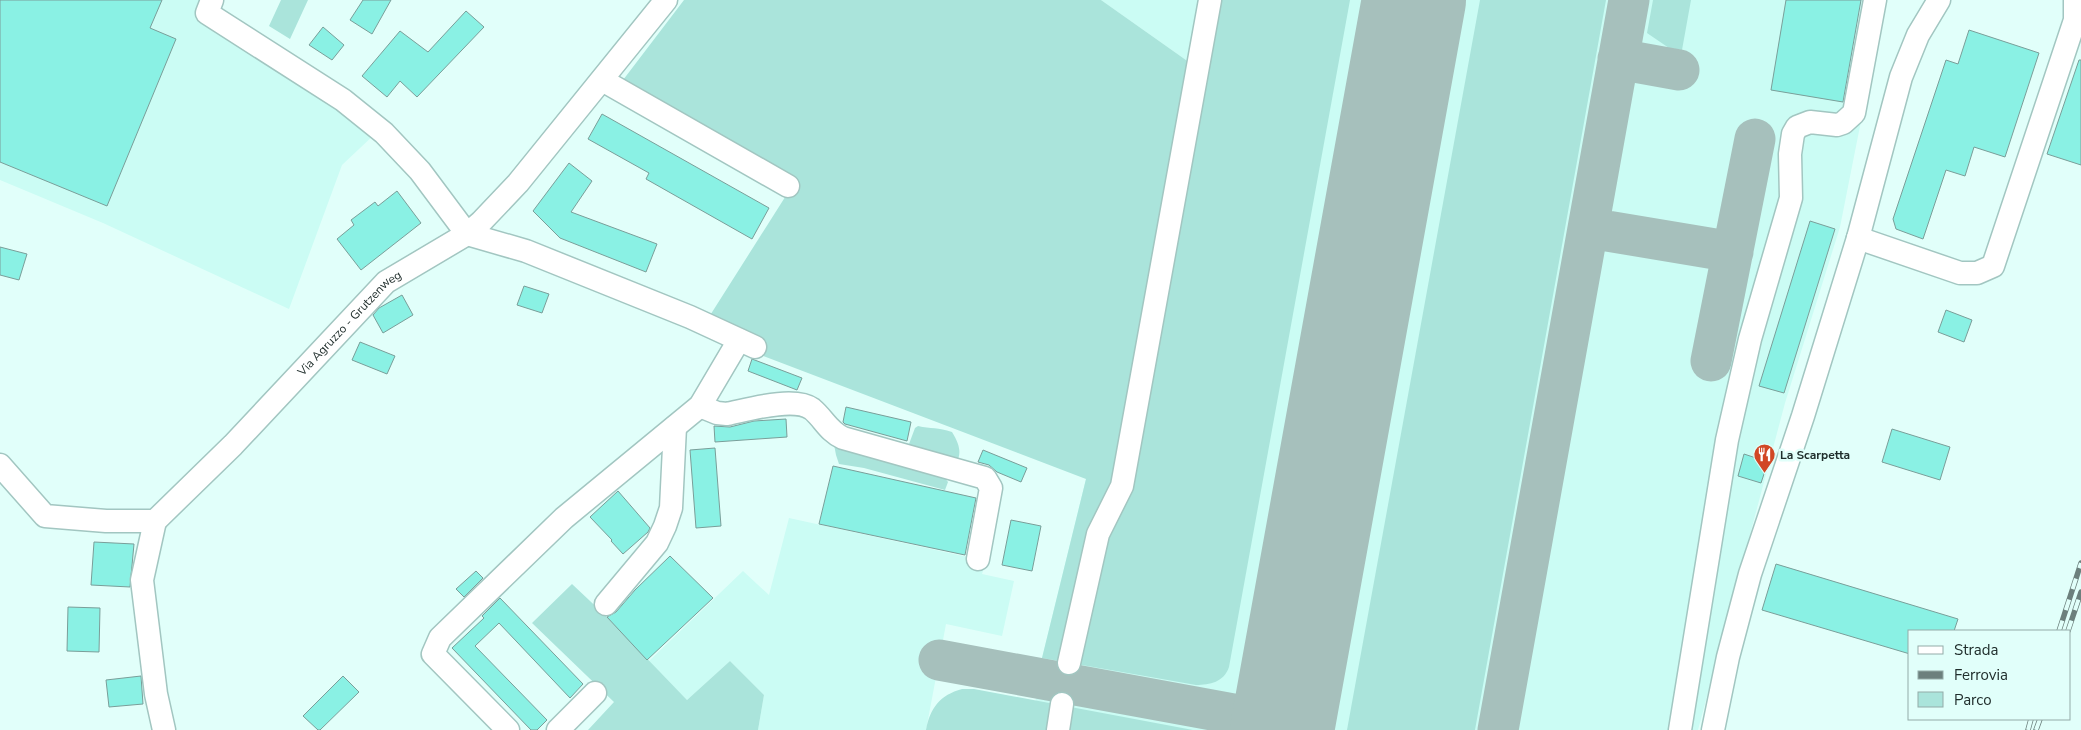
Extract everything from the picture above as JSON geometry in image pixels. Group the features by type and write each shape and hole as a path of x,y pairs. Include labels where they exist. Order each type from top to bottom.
{"street":[{"path":"212,0 207,13 343,100 384,133 420,172 467,234 526,251 690,317 747,343 700,406 564,518 440,638 433,654 508,730"},
{"name":"Via Agruzzo - Grutzenweg","path":"155,521 233,445 386,282 467,234 481,222 518,183 666,0"},
{"path":"1069,663 1098,534 1122,486 1210,0"},
{"path":"1680,730 1731,422 1750,339 1791,198 1790,154 1793,134 1797,128 1810,122 1837,125 1843,123 1854,113 1875,0"},
{"path":"1713,730 1728,657 1750,574 1803,416 1858,238 1900,77 1918,35 1939,0"},
{"path":"1858,238 1960,273 1977,273 1992,266 2075,20 2075,0"},
{"path":"602,80 788,186"},
{"path":"700,406 717,413 727,414 786,403 807,406 834,434 843,438 985,478 991,488 978,559"},
{"path":"606,604 657,543 665,526 670,508 675,427"},
{"path":"0,465 44,516 106,522 155,521 142,580 156,694 164,730"},
{"path":"558,730 595,693"},
{"path":"1058,730 1062,704"}],"shaded area":[{"path":"0,0 224,0 214,22 376,133 342,165 289,309 103,223 0,180"},
{"path":"1101,0 1885,0 1840,227 1785,403 1698,730 1031,730 1042,658 1086,479 1193,65"},
{"path":"789,518 986,561 982,574 1014,581 1002,636 946,624 926,730 758,730 764,695 730,661 687,700 649,661 743,571 769,595"}],"green space":[{"path":"281,0 308,0 290,39 269,26"},
{"path":"684,0 1101,0 1193,65 1215,0 1350,0 1229,667 1224,676 1216,682 1196,685 1042,658 1086,479 753,352 709,317 794,183 620,84"},
{"path":"1480,0 1606,0 1475,730 1347,730"},
{"path":"1653,0 1691,0 1682,50 1669,48 1647,33"},
{"path":"918,426 952,432 956,439 959,456 954,466 944,477 948,482 945,490 864,468 839,464 833,439 875,437 909,444 915,428"},
{"path":"572,584 607,617 687,700 730,661 764,695 758,730 588,730 614,702 532,623"},
{"path":"962,689 974,689 1193,730 926,730 930,715 937,704 948,695"}],"building":[{"path":"0,0 162,0 150,28 176,39 107,206 0,162"},
{"path":"363,0 391,0 372,34 350,20"},
{"path":"1786,0 1861,0 1843,102 1771,90"},
{"path":"466,11 484,27 417,97 400,81 387,97 362,76 400,31 428,52"},
{"path":"323,27 344,45 332,60 309,45"},
{"path":"1969,30 2039,53 2005,157 1974,147 1965,176 1946,170 1923,239 1896,229 1893,219 1946,60 1958,64"},
{"path":"2079,60 2081,60 2081,165 2047,154"},
{"path":"602,114 769,208 752,239 646,179 649,173 588,139"},
{"path":"569,163 592,181 571,212 657,244 646,272 560,238 533,211"},
{"path":"397,191 421,223 361,270 337,239 354,225 351,220 375,202 378,206"},
{"path":"1810,221 1835,229 1784,393 1759,386"},
{"path":"0,247 27,254 19,280 0,275"},
{"path":"524,286 549,294 542,313 517,305"},
{"path":"402,295 413,315 383,333 373,315 379,308"},
{"path":"1946,310 1972,320 1964,342 1938,332"},
{"path":"360,342 395,356 387,374 352,360"},
{"path":"752,359 802,378 797,390 748,371"},
{"path":"846,407 911,422 907,441 845,424 843,422"},
{"path":"786,419 787,437 715,442 714,426 730,427 754,421"},
{"path":"1892,429 1950,447 1940,480 1882,462"},
{"path":"715,448 721,526 696,528 690,450"},
{"path":"983,450 1027,468 1021,482 997,472 989,465 978,462"},
{"path":"1744,454 1768,462 1761,483 1738,476"},
{"path":"833,466 976,498 965,555 819,524"},
{"path":"618,491 650,528 623,554 590,517"},
{"path":"1011,520 1041,526 1032,571 1002,565"},
{"path":"94,542 134,544 130,587 91,585"},
{"path":"670,556 713,598 647,660 607,617 616,612 635,590"},
{"path":"1776,564 1958,619 1954,630 1908,630 1908,653 1762,610"},
{"path":"476,571 483,578 464,597 456,589"},
{"path":"500,598 583,684 570,698 499,623 475,646 547,720 537,730 531,730 452,648 484,618 482,616"},
{"path":"68,607 100,608 99,652 67,651"},
{"path":"141,676 143,704 109,707 106,680"},
{"path":"343,676 359,692 318,730 303,716"}],"taxiway":[{"path":"1498,730 1629,0"},
{"path":"1618,59 1679,70"},
{"path":"1711,361 1755,139"},
{"path":"1589,228 1733,252"},
{"path":"939,660 1283,723"}],"runway":[{"path":"1282,730 1414,0"}],"railway":[{"path":"2059,630 2081,563"},
{"path":"2068,630 2081,592"},
{"path":"2028,730 2031,720"},
{"path":"2036,730 2040,720"}],"place":[{"name":"La Scarpetta","path":"1764,474"}]}
